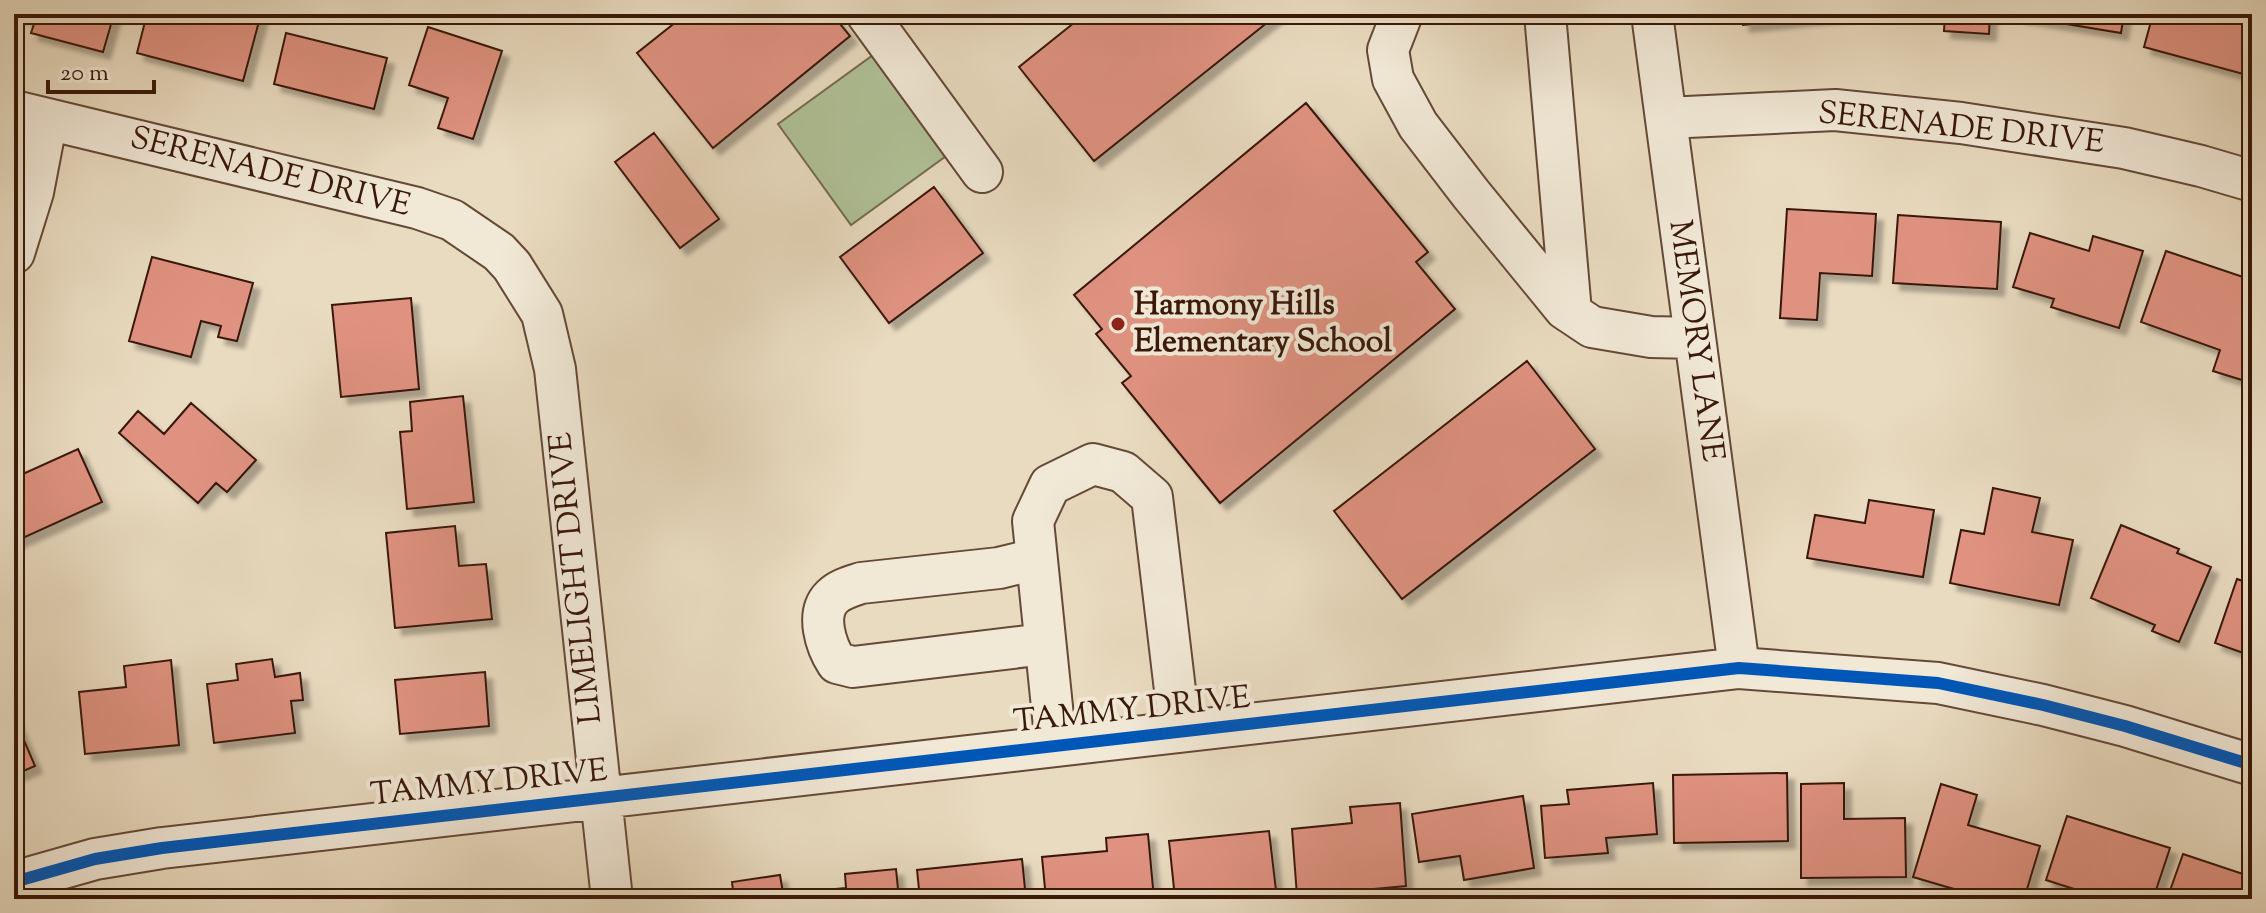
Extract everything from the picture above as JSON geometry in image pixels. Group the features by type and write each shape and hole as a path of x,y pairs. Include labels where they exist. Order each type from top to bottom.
{"street":[{"path":"867,14 982,172"},
{"path":"1402,14 1388,50 1393,79 1418,125 1565,309 1592,327 1651,337 1695,338"},
{"path":"1545,14 1571,312"},
{"name":"MEMORY LANE","path":"1652,14 1739,668"},
{"name":"SERENADE DRIVE","path":"1666,118 1835,110 1929,120 2124,148 2252,181"},
{"path":"14,253 33,192 31,115"},
{"name":"SERENADE DRIVE","path":"31,115 417,208 452,220 499,252 512,266"},
{"name":"LIMELIGHT DRIVE","path":"512,266 542,314 555,369 612,899"},
{"path":"1056,746 1033,521 1050,485 1093,464 1123,472 1152,497 1180,732"},
{"path":"1036,559 999,568 847,587 833,596 825,608 824,622 829,650 837,663 853,667 1045,644"},
{"name":"TAMMY DRIVE","path":"14,882 95,859 162,848 1739,668 1938,683 2125,726 2252,765"}],"green space":[{"path":"880,50 953,151 851,225 778,124"}],"building":[{"path":"14,14 114,14 103,52 31,33 35,21"},
{"path":"147,14 261,14 243,81 137,53"},
{"path":"686,14 832,14 850,36 713,148 637,53"},
{"path":"1085,14 1278,14 1094,161 1019,67"},
{"path":"1742,14 1851,14 1743,25"},
{"path":"1945,14 1990,14 1989,34 1944,31"},
{"path":"2019,14 2124,14 2121,33"},
{"path":"2153,14 2252,14 2252,55 2247,75 2144,47"},
{"path":"428,27 502,51 473,139 438,128 448,98 409,85"},
{"path":"286,33 387,58 374,109 274,84"},
{"path":"1306,103 1428,252 1416,262 1455,309 1220,503 1122,383 1131,376 1096,334 1102,329 1074,295"},
{"path":"654,133 719,219 680,248 615,162"},
{"path":"934,187 983,253 889,323 840,257"},
{"path":"1787,209 1876,214 1872,276 1820,273 1817,320 1780,318"},
{"path":"1898,215 2001,222 1997,289 1893,283"},
{"path":"2030,233 2089,251 2093,236 2143,251 2119,328 2051,307 2054,299 2013,287"},
{"path":"2166,251 2252,280 2252,362 2245,381 2213,371 2220,350 2141,322"},
{"path":"152,257 253,283 237,341 218,337 221,326 201,321 191,357 129,341"},
{"path":"411,298 419,389 341,397 332,305"},
{"path":"1527,361 1595,449 1402,599 1334,511"},
{"path":"463,396 474,502 407,509 400,432 412,431 410,402"},
{"path":"191,403 256,460 227,492 216,483 198,503 119,433 138,411 164,434"},
{"path":"78,449 102,502 14,542 14,478"},
{"path":"1993,488 2040,498 2032,532 2073,540 2059,605 1950,583 1961,530 1984,534"},
{"path":"1869,500 1934,510 1923,577 1807,558 1815,515 1865,523"},
{"path":"2121,525 2179,549 2177,553 2211,567 2179,642 2152,631 2155,625 2091,598"},
{"path":"455,526 459,566 486,564 492,619 395,628 386,533"},
{"path":"2237,579 2252,584 2252,656 2215,643"},
{"path":"272,659 275,677 300,673 303,700 291,701 295,733 214,743 207,684 238,680 236,664"},
{"path":"171,660 179,745 85,754 79,692 126,687 124,666"},
{"path":"485,672 489,726 400,734 395,680"},
{"path":"14,717 35,766 14,775"},
{"path":"1787,773 1788,841 1674,843 1673,775"},
{"path":"1653,783 1657,834 1606,838 1608,853 1545,858 1541,806 1569,804 1567,790"},
{"path":"1844,783 1844,819 1905,818 1906,877 1801,878 1801,784"},
{"path":"1941,784 1977,795 1968,825 2040,846 2024,899 1988,899 1913,877"},
{"path":"1523,796 1534,868 1464,880 1460,856 1419,862 1412,814"},
{"path":"1400,803 1406,886 1297,896 1292,829 1352,823 1350,807"},
{"path":"2067,816 2170,848 2153,899 2128,896 2127,899 2105,899 2046,880"},
{"path":"1269,831 1277,899 1175,898 1169,841"},
{"path":"1148,834 1154,899 1046,899 1042,857 1107,851 1106,838"},
{"path":"2183,854 2252,877 2252,899 2167,899"},
{"path":"1022,859 1026,899 920,899 917,870"},
{"path":"896,869 899,899 793,899 793,893 846,888 845,874"},
{"path":"780,875 784,899 734,899 732,882"}],"cycle path":[{"path":"14,882 95,859 162,848 1739,668 1938,683 2125,726 2252,765"}],"place":[{"name":"Harmony Hills Elementary School","path":"1118,324"}]}
